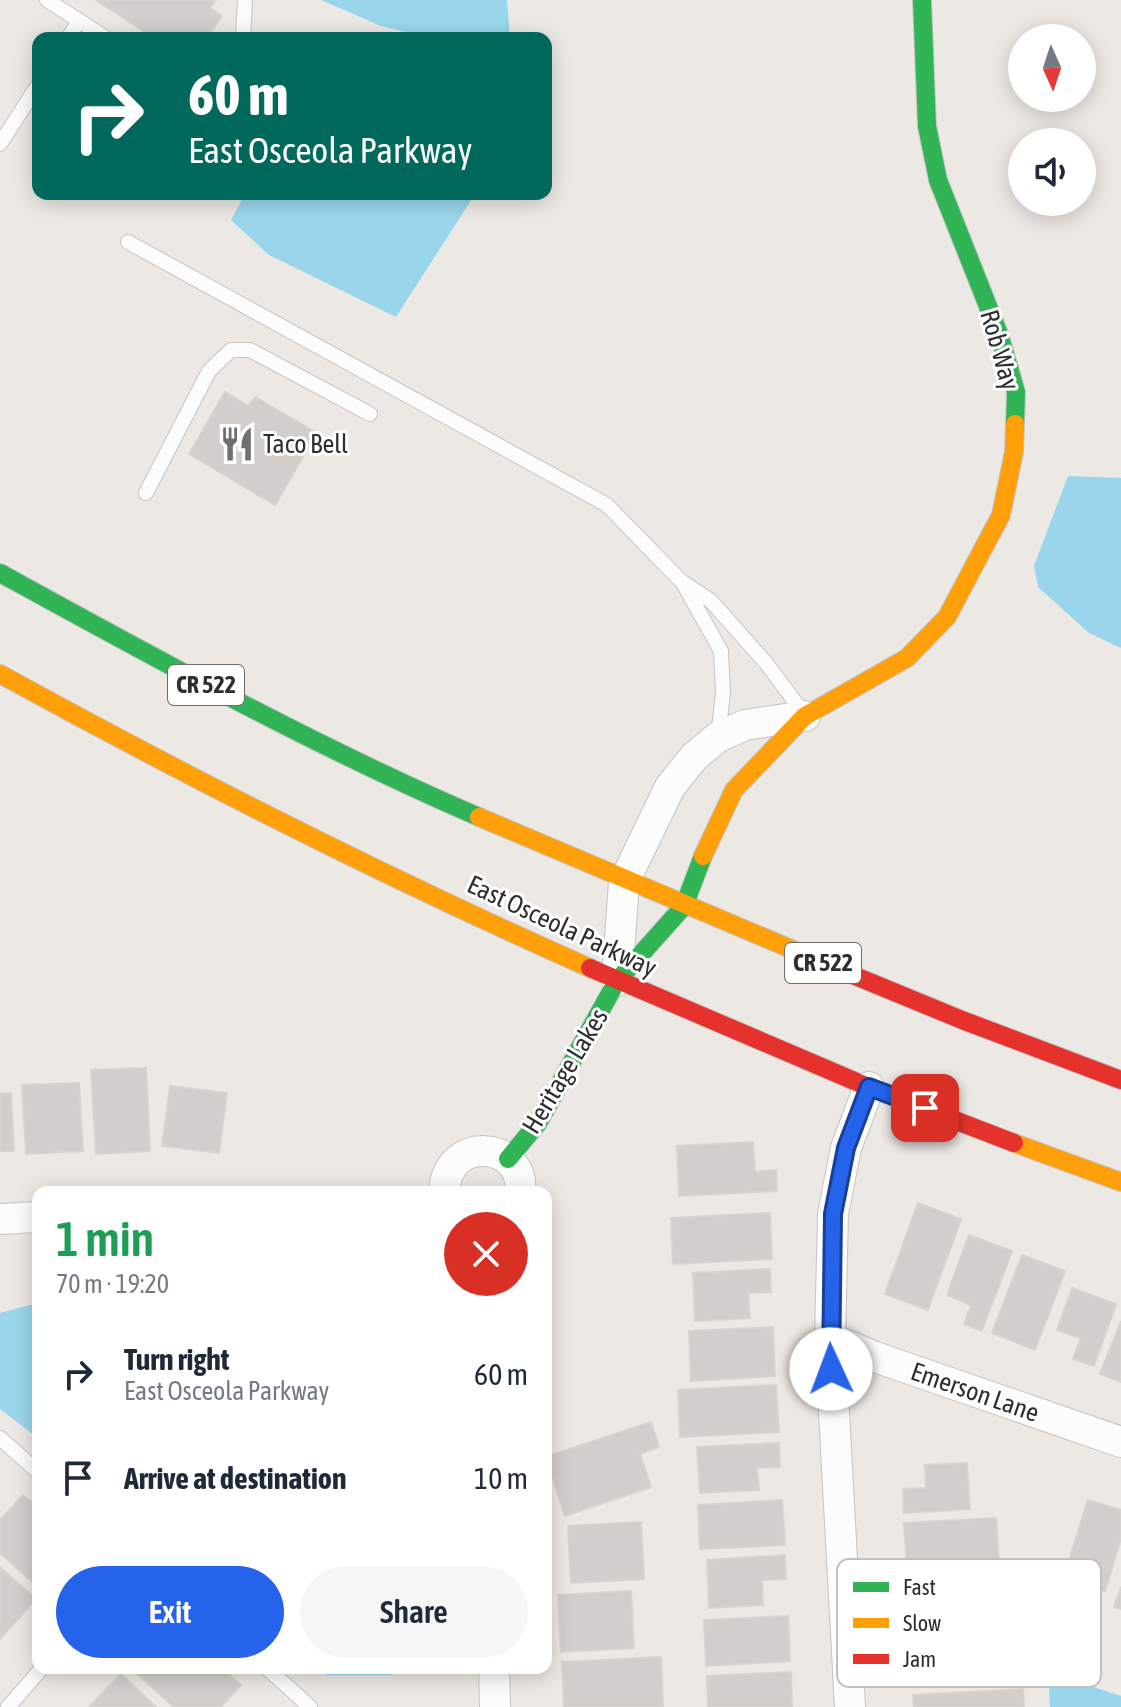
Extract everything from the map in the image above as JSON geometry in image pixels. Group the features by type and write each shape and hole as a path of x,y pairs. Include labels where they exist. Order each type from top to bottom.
{"main road":[{"name":"Rob Way","path":"617,981 684,906 711,834 734,790 805,716 907,658 947,617 1001,515 1014,452 1016,392 999,334 938,180 927,126 922,0"},
{"name":"CR 522","path":"0,573 167,665 416,790 624,882 962,1020 1121,1080"},
{"name":"East Osceola Parkway","path":"0,674 110,736 265,814 617,981 869,1087 1121,1182"},
{"name":"Heritage Lakes","path":"508,1159 538,1123 562,1084 617,981"}],"street":[{"name":"Rob Way","path":"617,981 624,882 670,787 694,757 718,737 745,725 805,716"},
{"path":"842,1559 830,1338 833,1214 846,1148 869,1087"},
{"name":"Heritage Lakes","path":"444,1186 445,1177 455,1161 472,1151 491,1151 508,1159 517,1171 519,1186"},
{"path":"0,1219 32,1217"},
{"name":"Emerson Lane","path":"830,1338 875,1357 1121,1442"},
{"path":"494,1674 495,1707"},
{"path":"849,1687 850,1707"}],"lane":[{"path":"47,0 96,32"},
{"path":"243,32 245,0"},
{"path":"72,32 79,21"},
{"path":"0,144 32,94"},
{"path":"128,242 607,505 681,581 711,601 766,663 805,716"},
{"path":"146,493 209,371 231,350 250,350 370,414"},
{"path":"681,581 721,651 723,693 718,737"},
{"path":"0,1438 32,1467"},
{"path":"8,1707 37,1674"},
{"path":"274,1674 310,1707"}],"water":[{"path":"321,0 507,0 510,32 406,32 381,26"},
{"path":"242,200 471,200 396,317 269,255 231,220"},
{"path":"1068,476 1121,478 1121,648 1089,633 1038,587 1034,566"},
{"path":"32,1305 32,1433 0,1409 0,1313"},
{"path":"326,1674 392,1674 392,1675"},
{"path":"1049,1687 1094,1687 1121,1696 1121,1707 1050,1707"}],"building":[{"path":"96,0 216,0 210,8 222,16 211,32 145,32"},
{"path":"225,392 249,406 255,397 317,433 275,505 189,454"},
{"path":"146,1068 150,1151 96,1154 91,1070"},
{"path":"79,1083 83,1151 26,1154 22,1085"},
{"path":"170,1086 227,1093 219,1153 162,1146"},
{"path":"11,1093 14,1151 0,1151 0,1094"},
{"path":"753,1142 755,1172 776,1170 777,1191 679,1196 677,1146"},
{"path":"918,1203 961,1219 928,1310 885,1294"},
{"path":"770,1213 772,1259 673,1264 671,1218"},
{"path":"969,1235 1012,1251 982,1331 964,1324 971,1305 947,1295"},
{"path":"1022,1255 1065,1271 1035,1350 992,1333"},
{"path":"770,1269 771,1292 748,1293 750,1318 695,1321 693,1273"},
{"path":"1072,1288 1116,1304 1094,1366 1073,1359 1081,1338 1057,1330"},
{"path":"1121,1321 1121,1382 1100,1374"},
{"path":"773,1327 775,1376 691,1381 689,1331"},
{"path":"776,1385 779,1432 680,1437 678,1390"},
{"path":"651,1422 659,1447 640,1454 651,1487 565,1516 552,1476 552,1455"},
{"path":"779,1443 780,1467 757,1468 759,1490 700,1493 697,1447"},
{"path":"967,1463 970,1509 904,1513 903,1489 926,1488 925,1465"},
{"path":"23,1495 32,1503 32,1582 0,1553 0,1520"},
{"path":"782,1500 785,1545 700,1549 698,1505"},
{"path":"1088,1500 1121,1510 1121,1539 1105,1591 1101,1590 1101,1559 1069,1559"},
{"path":"996,1518 999,1559 906,1559 904,1523"},
{"path":"641,1522 644,1579 571,1583 568,1526"},
{"path":"785,1555 786,1579 762,1580 763,1605 709,1608 707,1560"},
{"path":"0,1567 32,1595 32,1603 0,1639"},
{"path":"1121,1587 1121,1609 1114,1607"},
{"path":"631,1591 634,1648 561,1652 558,1595"},
{"path":"788,1616 790,1661 706,1666 704,1620"},
{"path":"661,1657 663,1707 564,1707 562,1662"},
{"path":"791,1672 792,1707 708,1707 707,1676"},
{"path":"121,1674 156,1707 89,1707"},
{"path":"137,1674 229,1674 241,1685 221,1707 174,1707"},
{"path":"1023,1689 1024,1707 914,1707 913,1695"}],"traffic: fast":[{"path":"922,0 927,126 938,180 999,334 1016,392 1015,424"},
{"path":"0,573 296,731 479,817"},
{"path":"508,1159 538,1123 617,981 684,906 703,856"}],"traffic: slow":[{"path":"703,856 734,790 805,716 907,658 947,617 1001,515 1014,452 1015,424"},
{"path":"0,674 292,827 590,968"},
{"path":"479,817 843,971"},
{"path":"1014,1143 1121,1182"}],"traffic: jam":[{"path":"590,968 866,1086 1014,1143"},
{"path":"843,971 1121,1080"}],"place":[{"name":"Taco Bell","path":"237,444"}],"route":[{"path":"831,1369 833,1214 851,1130 869,1087 925,1108"}]}
